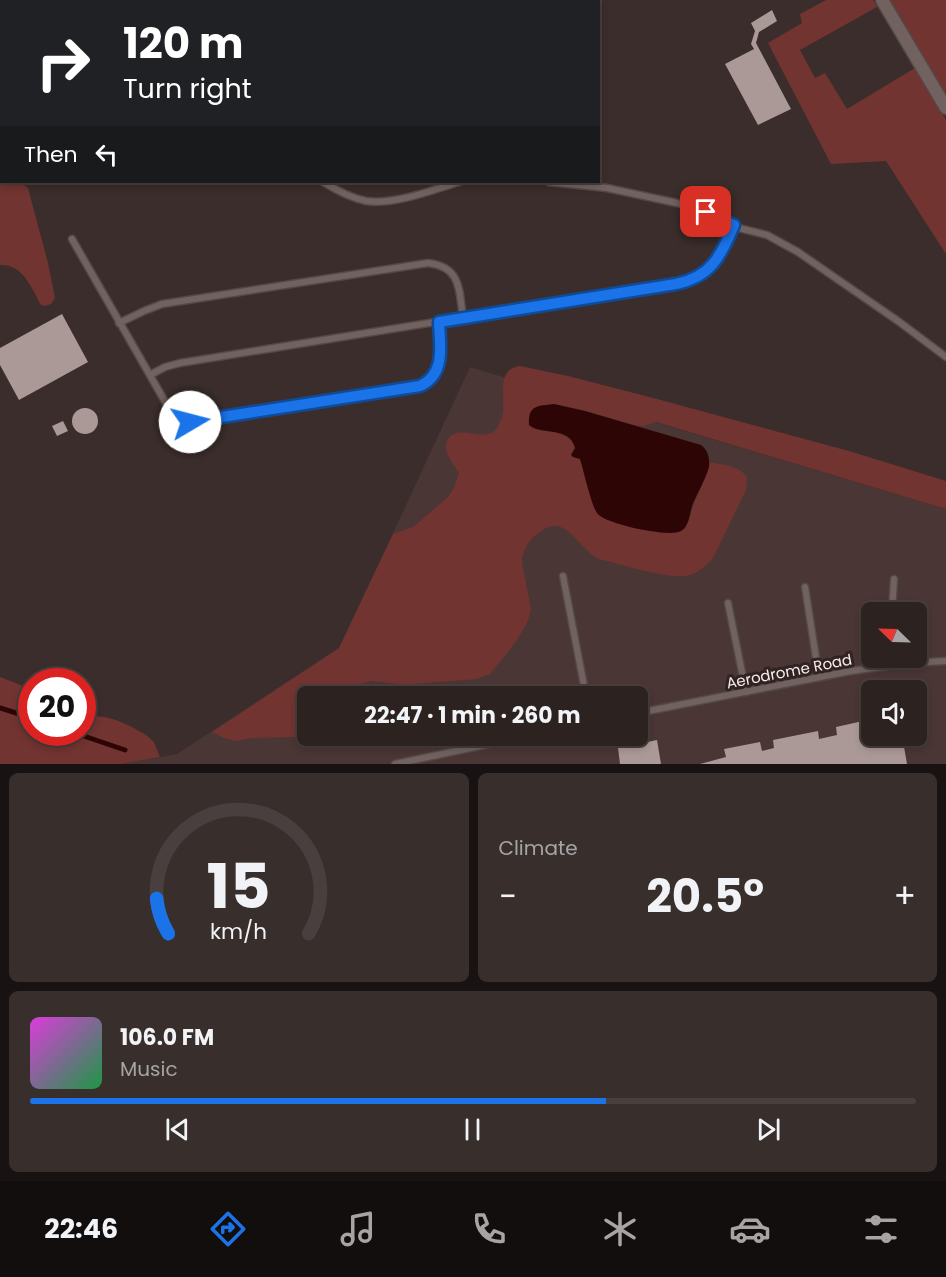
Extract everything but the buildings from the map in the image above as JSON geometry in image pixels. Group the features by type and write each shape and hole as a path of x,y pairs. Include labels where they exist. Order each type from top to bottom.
{"street":[{"path":"882,0 946,108"}],"lane":[{"path":"325,183 350,196 366,201 414,195 456,183"},
{"path":"559,183 607,188 656,198 693,208 734,225 767,235 791,248 922,337 946,357"},
{"path":"150,375 165,367 180,363 676,284 691,280 713,266 734,225"},
{"path":"72,238 170,410 182,420 190,422 414,388 429,381 438,368 439,322"},
{"path":"119,323 162,304 428,263 447,269 456,279 459,285 463,318"},
{"path":"563,576 584,686"},
{"path":"893,602 894,579"},
{"path":"805,587 819,677"},
{"path":"728,603 746,692"},
{"name":"Aerodrome Road","path":"927,662 946,661"},
{"name":"Aerodrome Road","path":"648,711 873,668"},
{"path":"395,764 480,746"}],"shaded area":[{"path":"826,0 873,0 877,7 800,50 815,78 825,73 847,109 915,68 946,120 946,254 886,161 831,164 768,43 802,23 800,14"},
{"path":"888,0 946,0 946,96"},
{"path":"0,183 21,183 28,188 48,263 55,298 51,304 41,305 30,284 20,272 15,268 0,265"},
{"path":"520,366 568,376 657,399 849,451 946,481 946,509 656,422 643,426 634,425 554,404 541,431 561,434 573,443 575,447 573,457 580,459 606,519 639,529 688,521 709,462 729,466 743,473 747,478 746,490 713,558 707,564 698,572 686,576 643,570 599,559 564,528 547,527 531,540 523,554 522,563 531,609 529,617 515,643 490,674 477,679 413,684 372,681 357,686 297,686 297,736 235,741 212,732 339,648 393,534 413,527 448,497 454,488 459,473 447,452 448,439 453,434 459,433 488,434 498,426 503,413 503,384 512,368"},
{"path":"470,367 946,509 946,764 121,764 177,754 339,648"},
{"path":"554,404 701,445 708,455 709,467 684,529 675,533 664,533 638,529 612,521 597,513 580,459 571,455 575,448 572,441 567,436 529,425 532,410 543,405"},
{"path":"0,677 18,684 18,746 96,746 96,716 116,720 146,735 154,742 160,757 121,764 0,764"}],"waterway":[{"path":"0,708 18,714"},
{"path":"96,740 125,750"}],"route":[{"path":"190,422 414,388 429,381 438,368 439,322 676,284 697,278 713,266 729,239 734,225 706,212"}]}
